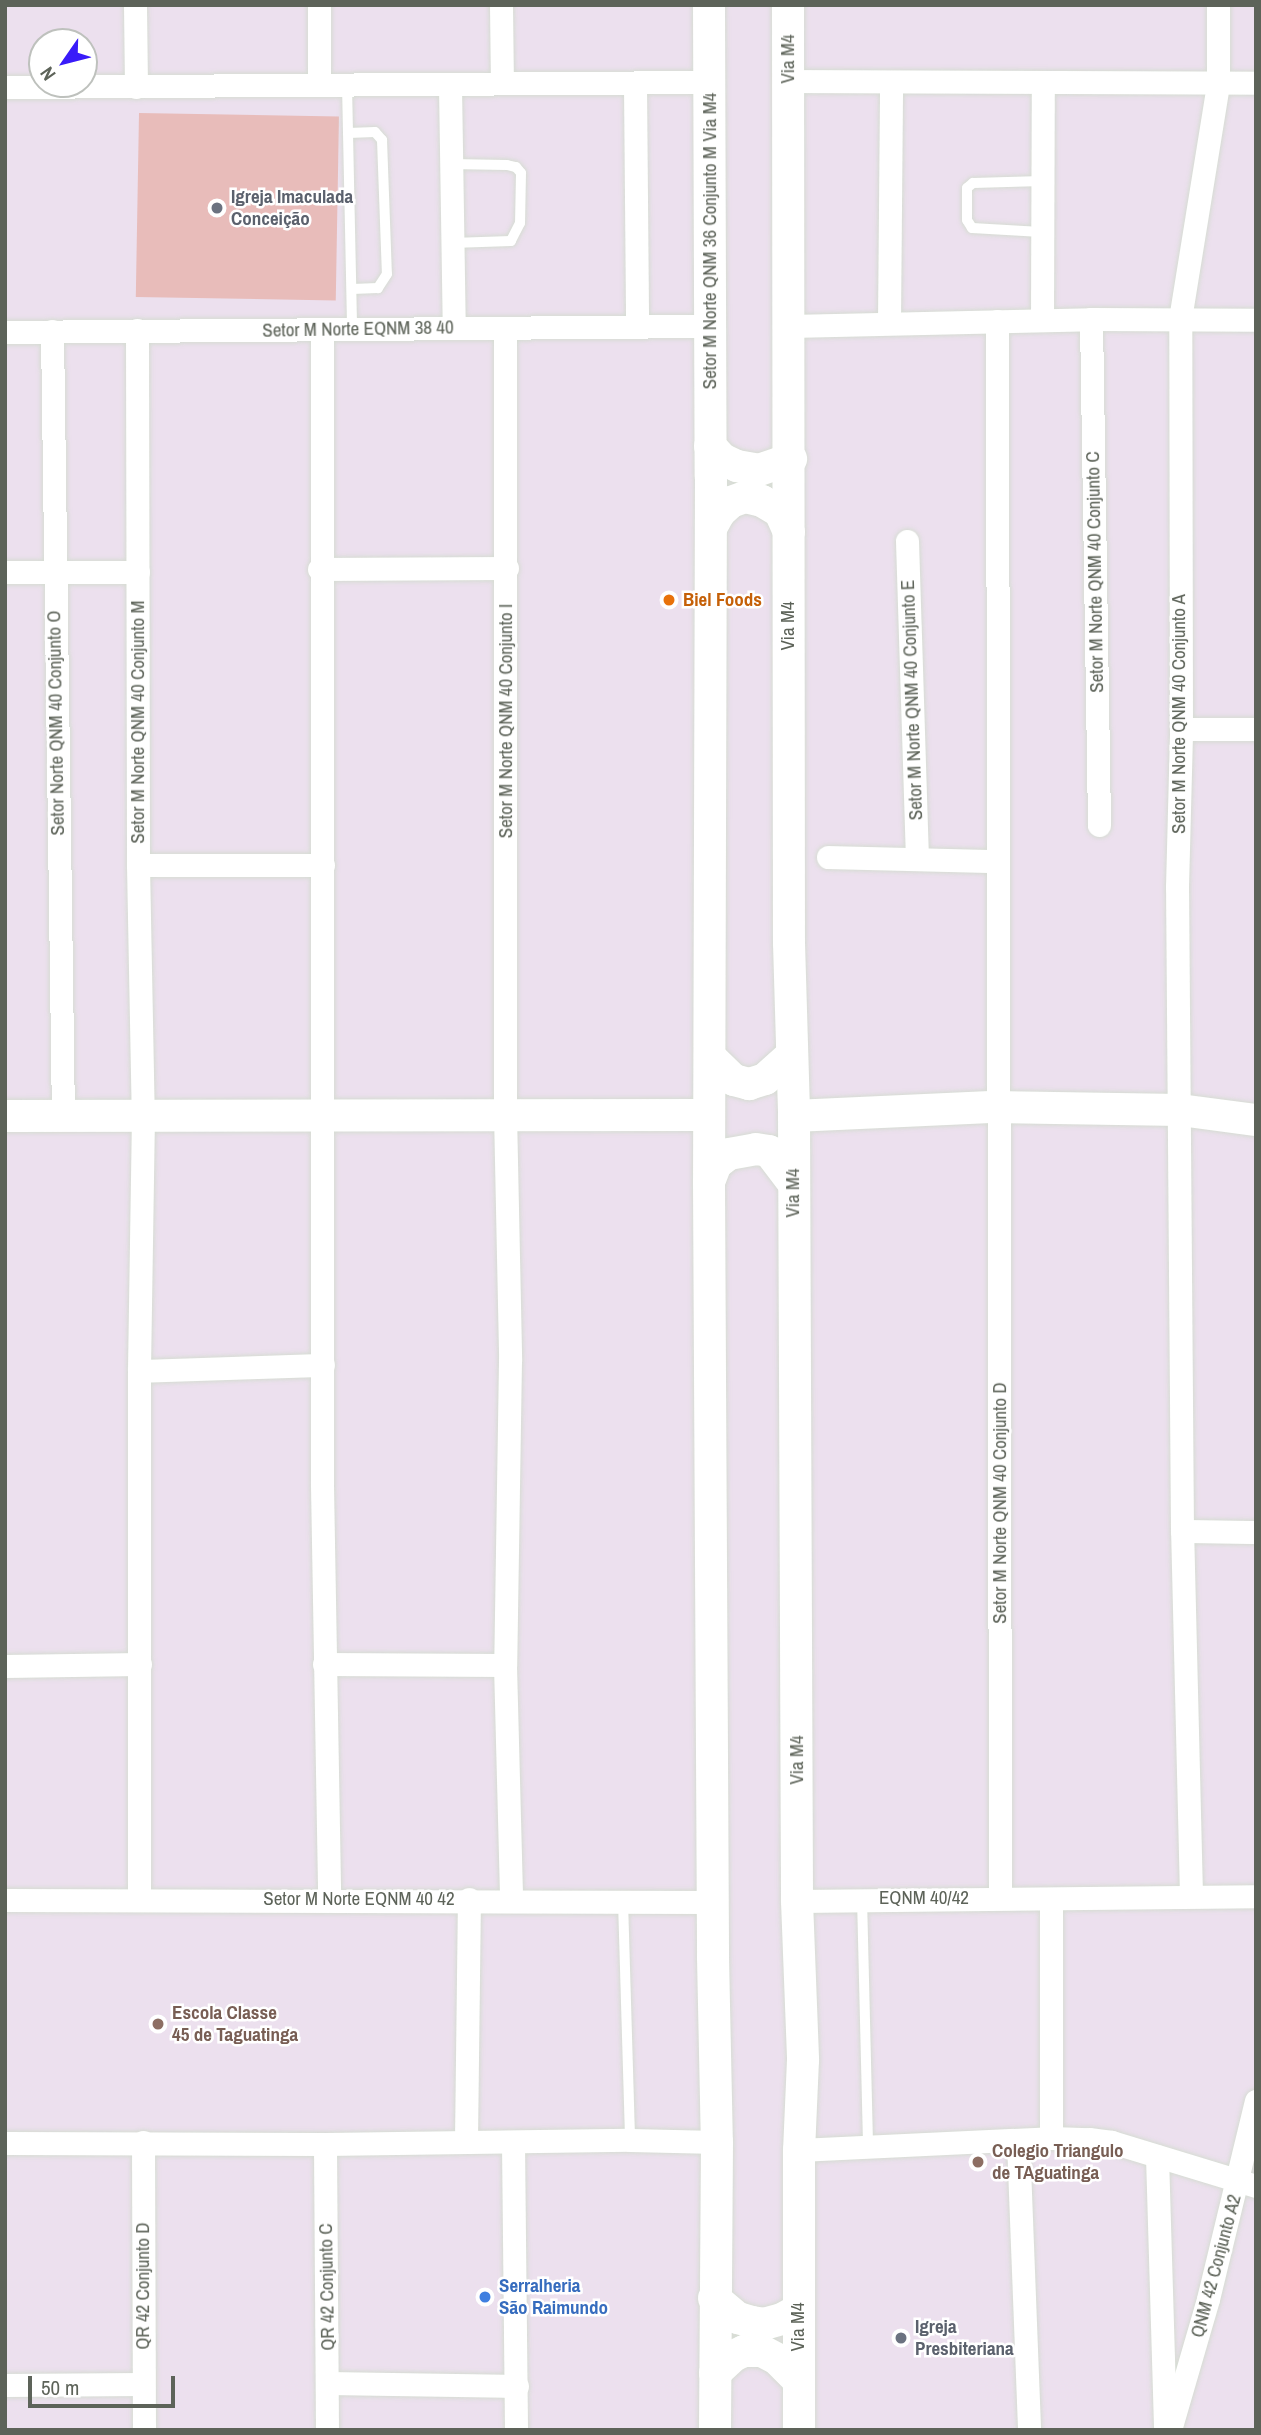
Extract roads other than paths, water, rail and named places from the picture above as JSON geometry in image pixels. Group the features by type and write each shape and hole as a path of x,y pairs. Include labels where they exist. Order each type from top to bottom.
{"main road":[{"name":"Setor M Norte QNM 36 Conjunto M Via M4","path":"709,5 710,461"},
{"name":"Via M4","path":"788,5 789,943 794,1116 797,1901 803,2060 799,2150 799,2430"},
{"path":"715,2430 717,2142 712,1902 709,1182 710,461 722,459 737,466 759,470 790,459"},
{"path":"711,528 731,502 745,497 762,501 780,512 789,532"},
{"path":"710,1057 734,1080 749,1084 765,1079 792,1055"},
{"path":"794,1116 996,1107 1180,1110 1256,1119"},
{"path":"5,1115 709,1115"},
{"path":"709,1182 716,1164 729,1154 757,1149 769,1151 793,1183"},
{"path":"714,2298 738,2318 764,2324 782,2319 798,2309"},
{"path":"715,2373 733,2356 762,2351 777,2359 799,2381"}],"street":[{"path":"135,5 136,87"},
{"path":"319,5 319,85"},
{"path":"501,5 502,83"},
{"name":"Setor M Norte QNM 40 Conjunto A","path":"1191,1895 1182,1531 1177,887 1181,729 1180,318 1218,84 1218,5"},
{"path":"789,81 1256,83"},
{"path":"5,87 450,86 502,83 709,82"},
{"path":"889,323 891,82"},
{"path":"1042,83 1042,320"},
{"path":"635,84 637,326"},
{"path":"450,86 454,328"},
{"path":"790,326 1180,318 1256,320"},
{"name":"Setor M Norte QNM 40 Conjunto C","path":"1091,320 1099,825"},
{"name":"Setor M Norte QNM 40 Conjunto D","path":"997,321 996,1107 1001,1366 1000,1898"},
{"name":"Setor M Norte EQNM 38 40","path":"5,332 711,326"},
{"name":"Setor M Norte QNM 40 Conjunto I","path":"505,328 505,1113 510,1360 505,1665 511,1899"},
{"name":"Setor M Norte QNM 40 Conjunto M","path":"137,330 138,865 143,1115 139,1371 139,1899"},
{"name":"Setor Norte QNM 40 Conjunto O","path":"52,331 53,572 63,1115"},
{"path":"322,331 319,569 323,865 324,1664 329,1899"},
{"name":"Setor M Norte QNM 40 Conjunto E","path":"907,541 917,859"},
{"path":"319,569 507,569"},
{"path":"5,572 138,572"},
{"path":"1181,729 1256,729"},
{"path":"828,857 997,861"},
{"path":"138,865 323,865"},
{"path":"139,1371 323,1365"},
{"path":"1182,1531 1256,1532"},
{"path":"5,1666 140,1664"},
{"path":"324,1664 505,1665"},
{"name":"EQNM 40/42","path":"797,1901 862,1898 1256,1896"},
{"path":"466,2141 470,1899"},
{"name":"Setor M Norte EQNM 40 42","path":"5,1900 511,1899 712,1902"},
{"path":"1051,1899 1051,2138"},
{"name":"QNM 42 Conjunto A2","path":"1170,2430 1247,2183 1256,2101"},
{"path":"799,2150 1051,2138 1112,2142 1247,2183"},
{"path":"5,2143 325,2144 630,2140 717,2142"},
{"path":"1018,2141 1029,2430"},
{"path":"513,2142 516,2430"},
{"name":"QR 42 Conjunto D","path":"143,2143 144,2430"},
{"name":"QR 42 Conjunto C","path":"325,2144 327,2430"},
{"name":"QNM 42 Conjunto A2","path":"1157,2156 1165,2430"},
{"path":"328,2383 517,2386"},
{"path":"5,2385 143,2384"}],"lane":[{"path":"347,85 352,330"},
{"path":"348,133 375,132 382,141 387,274 378,288 352,289"},
{"path":"450,164 507,164 516,167 521,173 520,223 511,241 452,243"},
{"path":"1041,232 972,228 967,220 967,188 973,183 1042,181"},
{"path":"862,1898 868,2147"},
{"path":"623,1900 630,2140"}],"place":[{"name":"Igreja Imaculada Conceição","path":"217,208"},
{"name":"Biel Foods","path":"669,600"},
{"name":"Escola Classe 45 de Taguatinga","path":"158,2024"},
{"name":"Colegio Triangulo de TAguatinga","path":"978,2162"},
{"name":"Serralheria São Raimundo","path":"485,2297"},
{"name":"Igreja Presbiteriana","path":"901,2338"}]}
